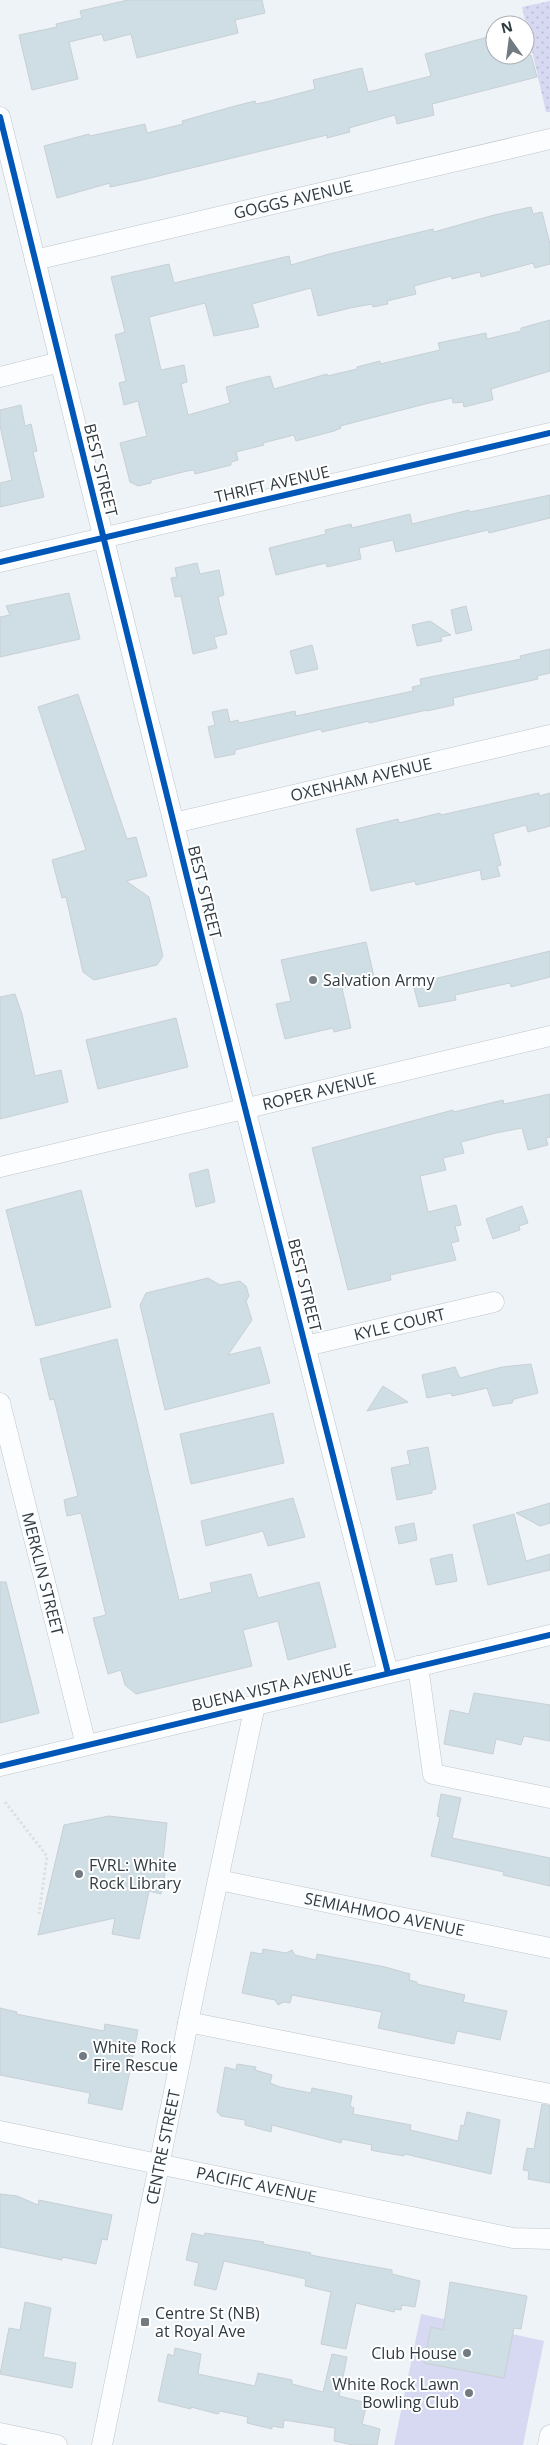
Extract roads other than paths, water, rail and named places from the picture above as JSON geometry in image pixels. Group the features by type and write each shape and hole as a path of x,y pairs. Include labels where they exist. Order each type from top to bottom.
{"street":[{"name":"BEST STREET","path":"0,117 245,1109 388,1673"},
{"name":"GOGGS AVENUE","path":"35,260 550,139"},
{"path":"0,376 60,362"},
{"name":"THRIFT AVENUE","path":"0,562 550,433"},
{"name":"OXENHAM AVENUE","path":"174,823 550,735"},
{"name":"ROPER AVENUE","path":"0,1167 550,1036"},
{"name":"KYLE COURT","path":"306,1346 494,1302"},
{"name":"MERKLIN STREET","path":"0,1404 86,1745"},
{"name":"BUENA VISTA AVENUE","path":"0,1766 550,1635"},
{"path":"418,1666 433,1774 550,1798"},
{"name":"CENTRE STREET","path":"102,2445 255,1704"},
{"name":"SEMIAHMOO AVENUE","path":"219,1880 550,1948"},
{"path":"188,2022 550,2094"},
{"name":"PACIFIC AVENUE","path":"0,2131 513,2238 550,2239"},
{"name":"PACIFIC AVENUE","path":"513,2238 550,2254"},
{"path":"0,2433 57,2445"},
{"path":"548,2445 550,2435"}],"place":[{"name":"Salvation Army","path":"313,980"},
{"name":"FVRL: White Rock Library","path":"79,1874"},
{"name":"White Rock Fire Rescue","path":"83,2056"},
{"name":"Centre St (NB) at Royal Ave","path":"145,2322"},
{"name":"Club House","path":"467,2353"},
{"name":"White Rock Lawn Bowling Club","path":"469,2393"}]}
